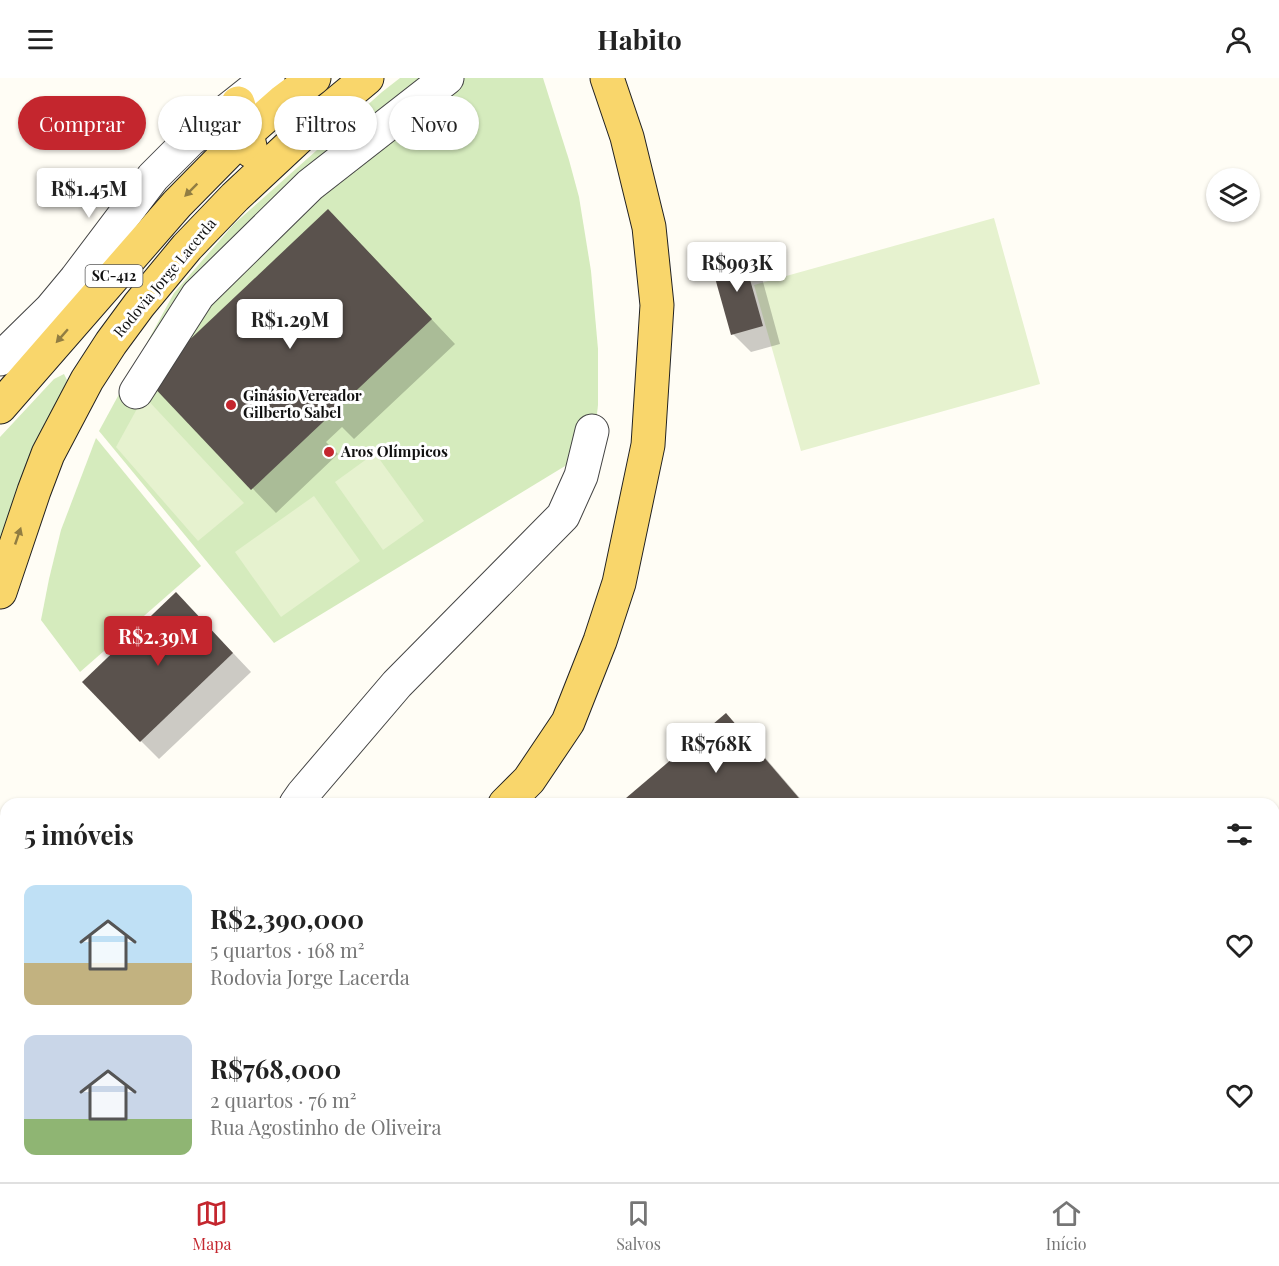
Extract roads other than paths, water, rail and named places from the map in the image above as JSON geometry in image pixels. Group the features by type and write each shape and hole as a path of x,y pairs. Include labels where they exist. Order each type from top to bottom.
{"main road":[{"name":"SC-412","path":"262,110 282,102 314,78"},
{"name":"Rodovia Jorge Lacerda","path":"0,592 46,460 87,380 111,343 187,247 235,197 325,112 368,78"},
{"path":"512,798 529,780 568,722 600,641 619,583 648,445 657,305 649,227 627,137 607,78"},
{"name":"SC-412","path":"0,407 177,204 218,150"},
{"path":"249,150 255,179"}],"street":[{"path":"256,96 268,78"},
{"path":"136,392 198,295 310,185 447,78"},
{"path":"2,353 51,309 153,177 180,150"},
{"path":"300,798 397,684 563,516 581,476 592,431"}],"place":[{"name":"Ginásio Vereador Gilberto Sabel","path":"231,405"},
{"name":"Aros Olímpicos","path":"329,452"}]}
